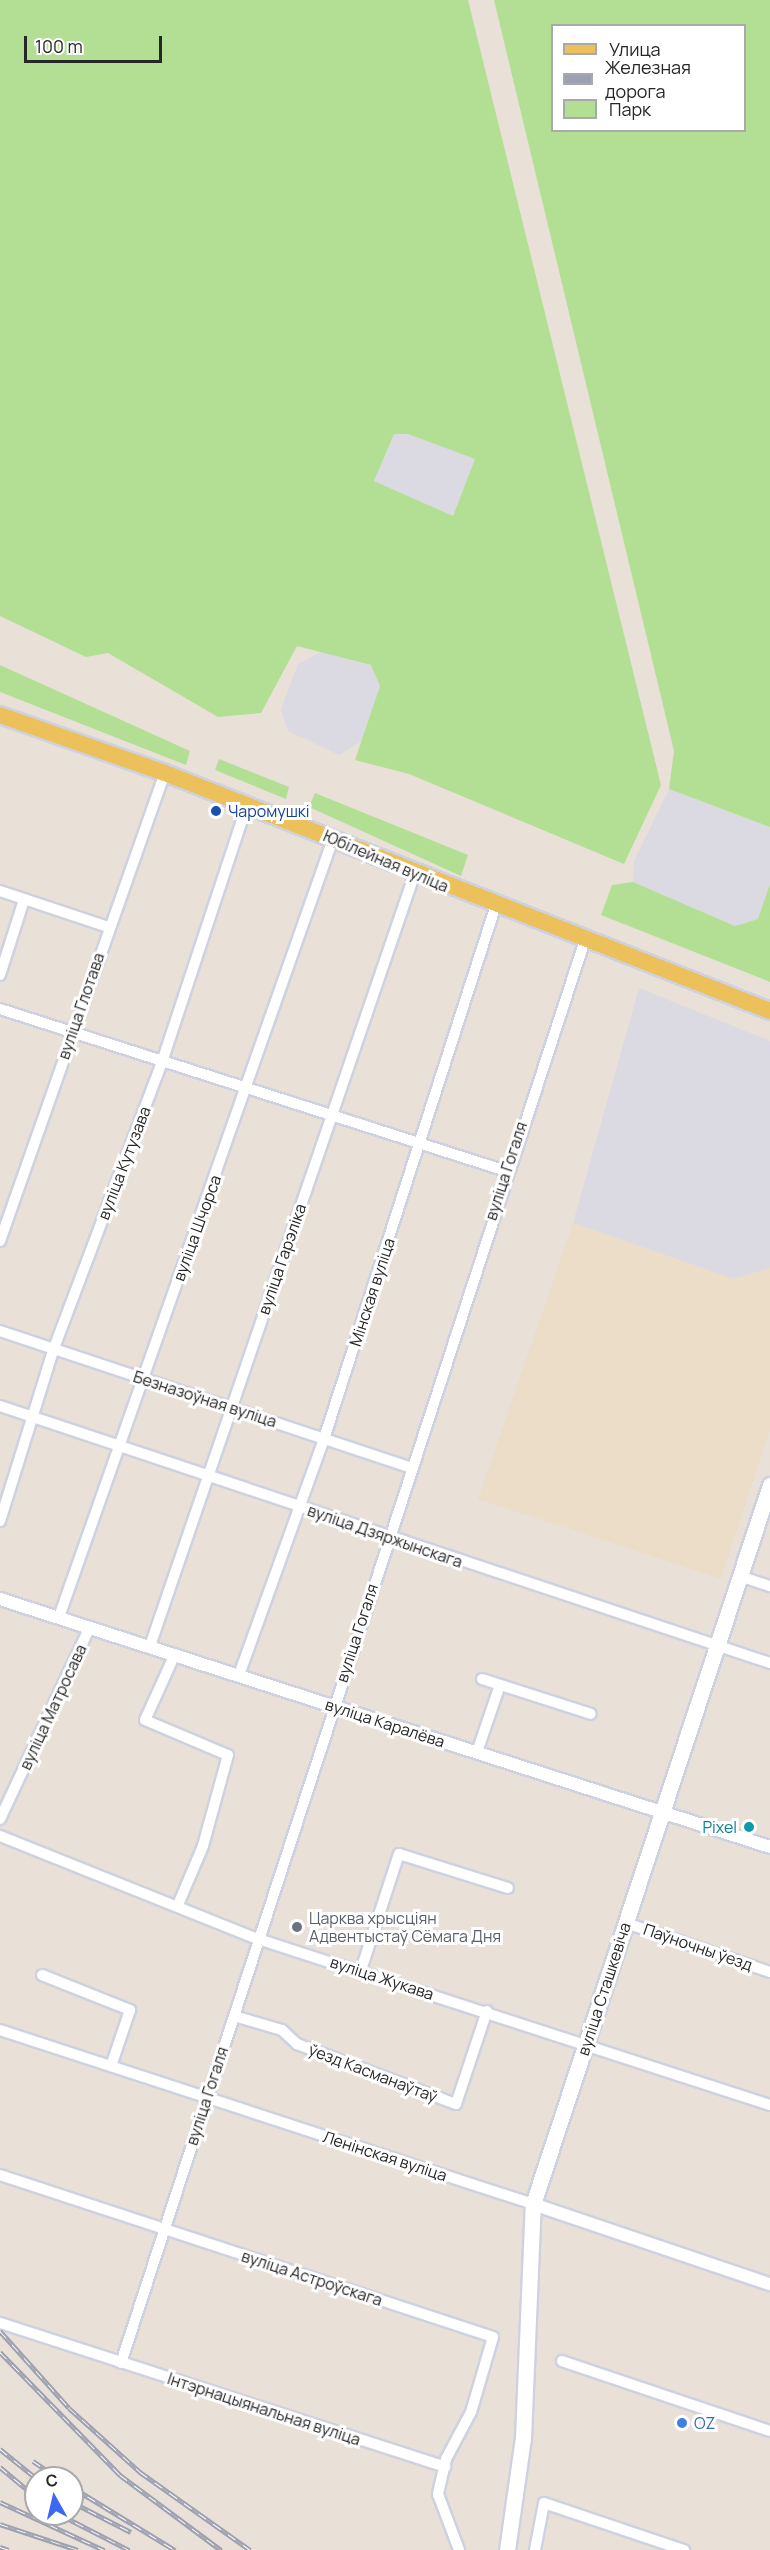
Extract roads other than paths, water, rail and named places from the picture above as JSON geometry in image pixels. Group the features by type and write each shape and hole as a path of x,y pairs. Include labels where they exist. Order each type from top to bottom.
{"main road":[{"name":"Юбілейная вуліца","path":"0,715 165,773 770,1011"},
{"name":"вуліца Сташкевіча","path":"507,2550 514,2507 529,2350 533,2204 770,1485"}],"street":[{"name":"вуліца Глотава","path":"0,1241 108,927 165,773"},
{"name":"вуліца Кутузава","path":"0,1521 54,1348 162,1062 248,805"},
{"name":"вуліца Шчорса","path":"59,1617 333,838"},
{"name":"вуліца Гарэліка","path":"150,1646 230,1407 415,873"},
{"path":"0,891 108,927"},
{"path":"0,975 24,900"},
{"name":"Мінская вуліца","path":"239,1675 297,1506 324,1438 422,1142 496,905"},
{"name":"вуліца Гогаля","path":"121,2363 506,1171 585,940"},
{"path":"0,1009 162,1062 248,1085 506,1171"},
{"name":"Безназоўная вуліца","path":"0,1330 410,1467"},
{"name":"вуліца Дзяржынскага","path":"0,1406 119,1449 770,1663"},
{"path":"739,1576 770,1586"},
{"name":"вуліца Каралёва","path":"0,1599 770,1847"},
{"name":"вуліца Матросава","path":"0,1819 90,1627"},
{"path":"175,1654 145,1720 228,1755 203,1846 178,1905"},
{"path":"482,1679 591,1714"},
{"path":"477,1752 500,1685"},
{"name":"вуліца Жукава","path":"0,1836 178,1905 258,1939 587,2043 770,2105"},
{"path":"361,1970 399,1854 507,1888"},
{"name":"Паўночны ўезд","path":"626,1923 770,1972"},
{"path":"42,1974 130,2010 111,2066"},
{"name":"ўезд Касманаўтаў","path":"234,2016 282,2030 297,2044 456,2104 487,2011"},
{"name":"Ленінская вуліца","path":"0,2030 770,2284"},
{"name":"вуліца Астроўскага","path":"0,2175 492,2337 471,2412 445,2466"},
{"name":"Інтэрнацыянальная вуліца","path":"0,2323 445,2466"},
{"path":"561,2361 770,2431"},
{"path":"445,2466 438,2494 459,2550"},
{"path":"535,2550 544,2503 684,2550"}],"railway":[{"path":"0,2331 69,2408 140,2472 250,2550"},
{"path":"0,2352 120,2475 221,2550"},
{"path":"0,2449 24,2468"},
{"path":"33,2461 40,2466"},
{"path":"0,2467 24,2487"},
{"path":"84,2494 175,2550"},
{"path":"0,2502 104,2550"},
{"path":"84,2508 131,2532"},
{"path":"0,2524 78,2550"},
{"path":"82,2526 129,2550"},
{"path":"0,2547 9,2550"}],"place":[{"name":"Чаромушкі","path":"216,811"},
{"name":"Pixel","path":"749,1827"},
{"name":"Царква хрысціян Адвентыстаў Сёмага Дня","path":"297,1927"},
{"name":"OZ","path":"682,2423"}]}
